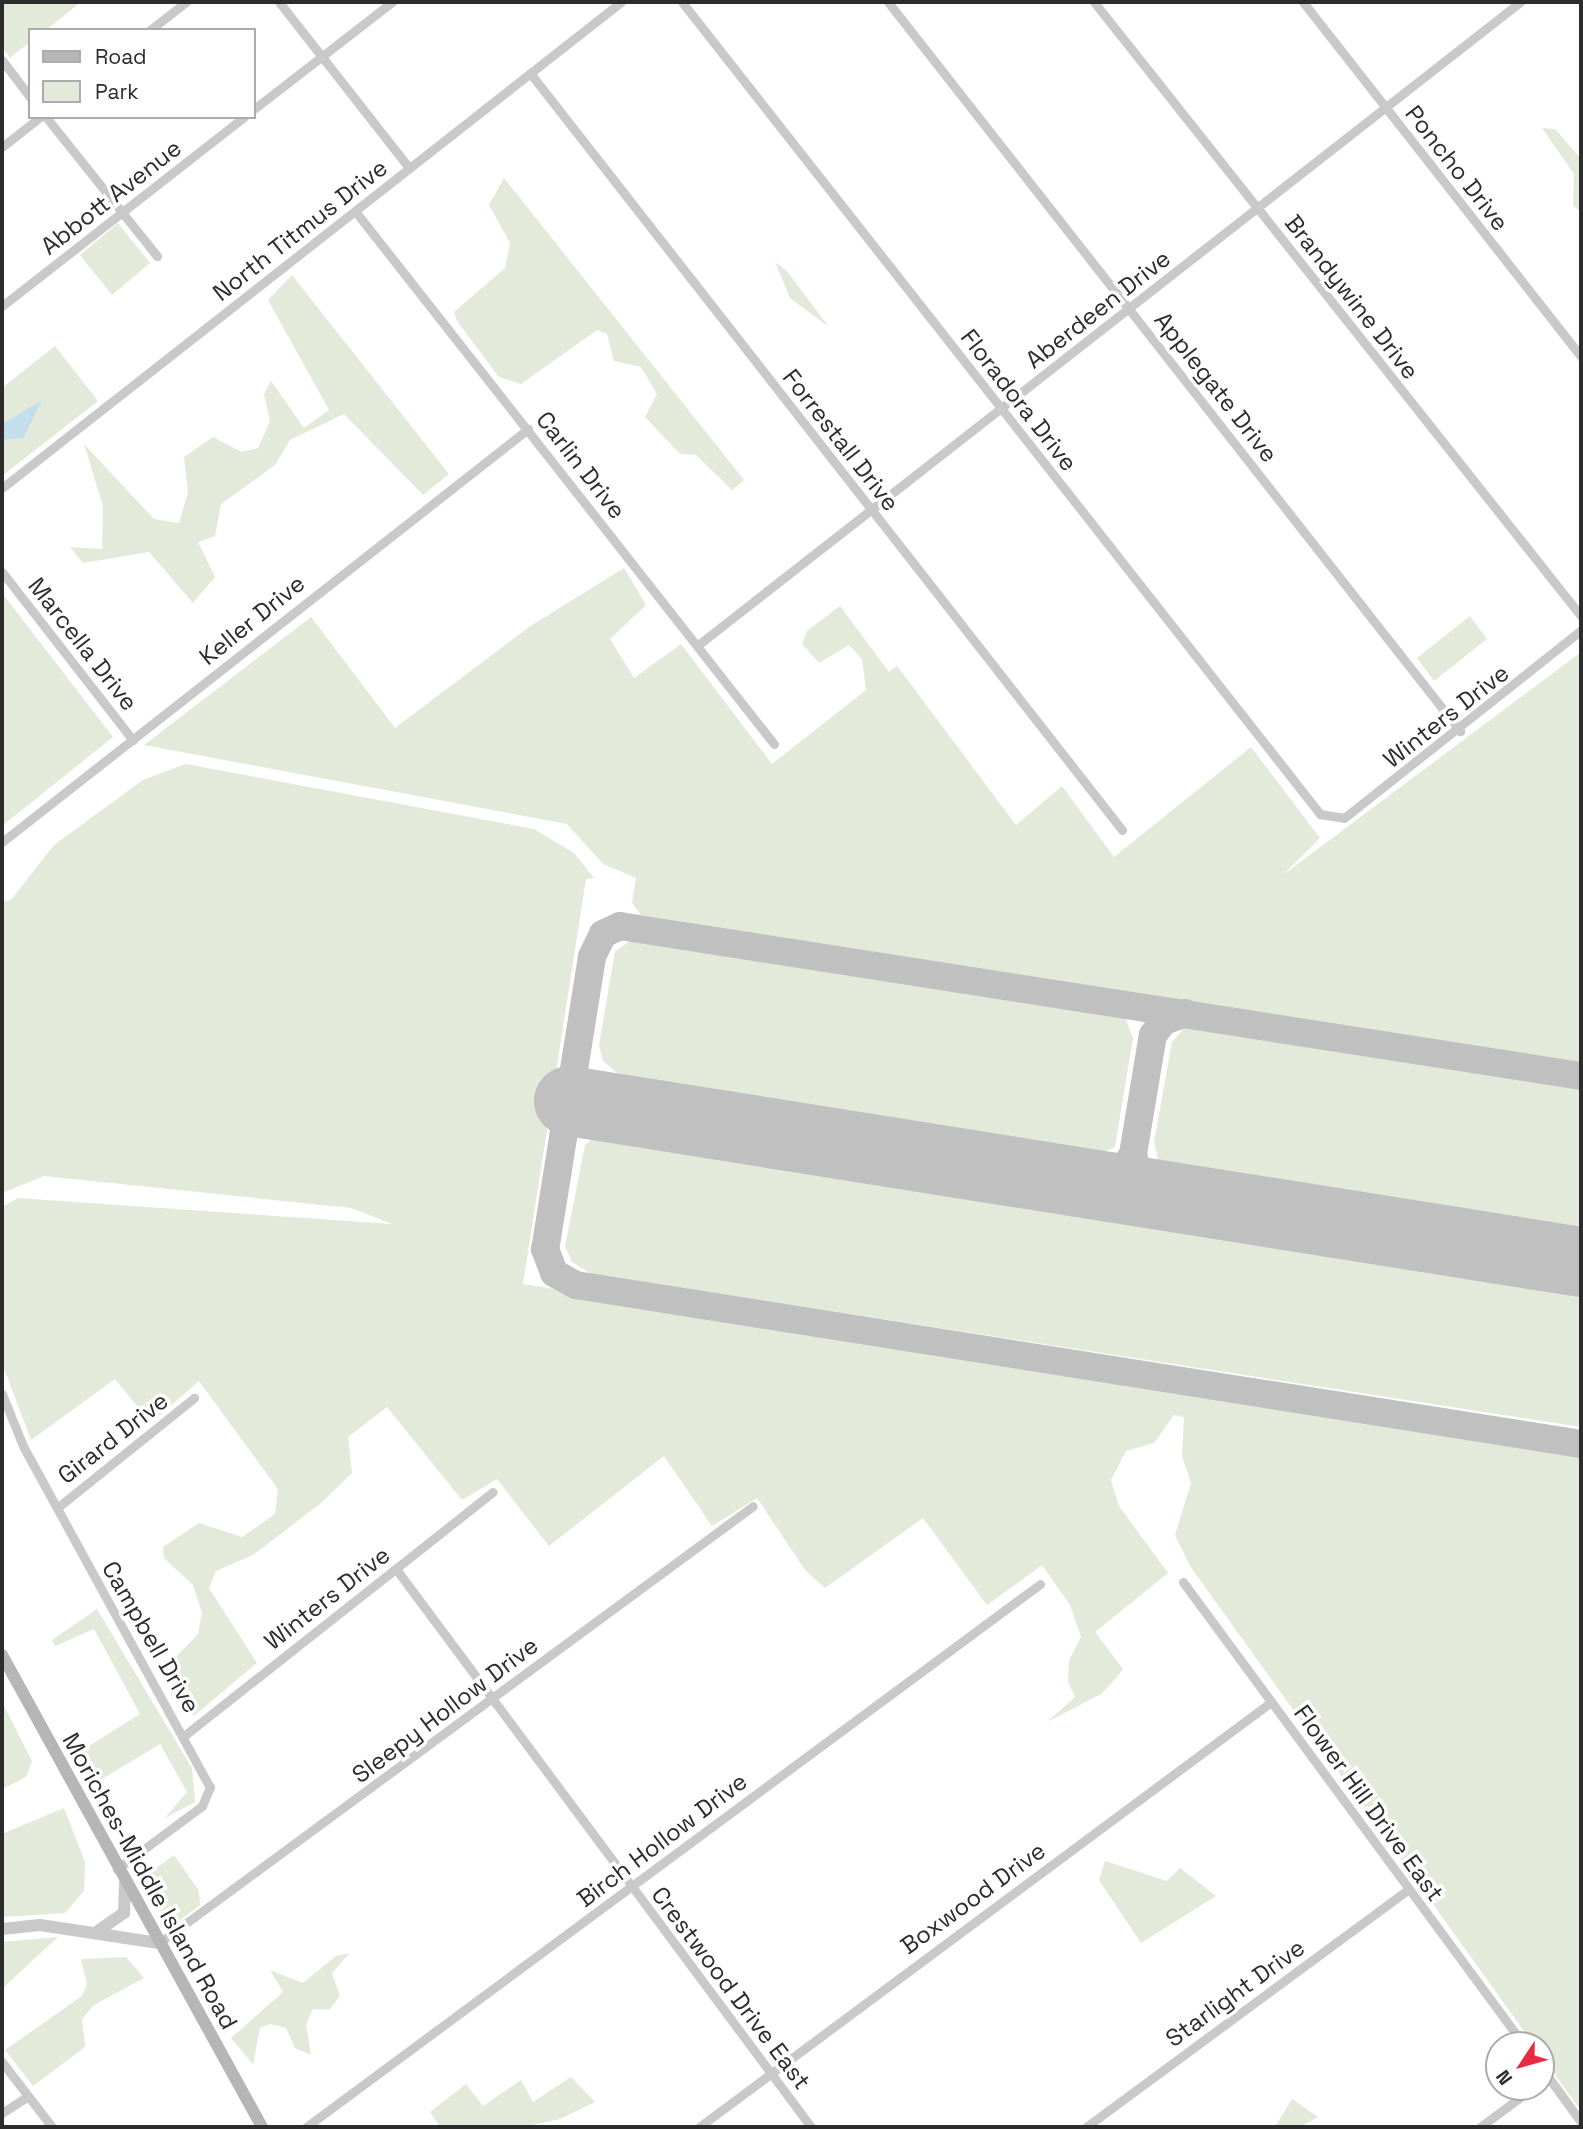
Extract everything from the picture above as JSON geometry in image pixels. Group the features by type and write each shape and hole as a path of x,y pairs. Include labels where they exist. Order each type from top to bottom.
{"main road":[{"name":"Moriches-Middle Island Road","path":"2,1655 117,1869 262,2127"}],"street":[{"path":"153,28 186,2"},
{"path":"279,2 410,168"},
{"path":"256,107 392,2"},
{"name":"North Titmus Drive","path":"2,488 621,2"},
{"name":"Floradora Drive","path":"682,2 1328,819"},
{"name":"Applegate Drive","path":"888,2 1460,731"},
{"name":"Brandywine Drive","path":"1094,2 1581,616"},
{"name":"Poncho Drive","path":"1303,2 1581,358"},
{"name":"Aberdeen Drive","path":"698,645 1520,2"},
{"path":"2,60 28,94"},
{"name":"Forrestall Drive","path":"530,73 1122,830"},
{"path":"2,147 37,119"},
{"path":"48,119 157,256"},
{"name":"Abbott Avenue","path":"2,306 241,119"},
{"name":"Carlin Drive","path":"355,211 774,744"},
{"name":"Keller Drive","path":"2,842 528,429"},
{"name":"Marcella Drive","path":"2,572 133,740"},
{"name":"Winters Drive","path":"1328,819 1344,818 1460,731 1581,630"},
{"name":"Campbell Drive","path":"2,1394 57,1508 205,1773 208,1798 117,1869"},
{"name":"Girard Drive","path":"57,1508 194,1398"},
{"name":"Winters Drive","path":"185,1735 493,1492"},
{"name":"Sleepy Hollow Drive","path":"159,1943 753,1506"},
{"name":"Crestwood Drive East","path":"396,1569 811,2127"},
{"name":"Flower Hill Drive East","path":"1183,1582 1514,2031"},
{"name":"Birch Hollow Drive","path":"306,2127 1040,1584"},
{"name":"Boxwood Drive","path":"698,2127 1271,1702"},
{"path":"97,1931 124,1913 125,1883"},
{"name":"Starlight Drive","path":"1086,2127 1408,1890"},
{"path":"2,1929 97,1931 159,1943"},
{"path":"2,2062 52,2127"},
{"path":"1555,2091 1581,2122"},
{"path":"2,2113 27,2096"},
{"path":"1480,2127 1515,2101"}],"green space":[{"path":"2,2 81,2 48,28 28,28 28,44 10,58 2,48"},
{"path":"1542,128 1555,129 1581,159 1581,212 1573,206 1574,174"},
{"path":"504,178 744,480 732,490 696,455 680,454 645,417 657,394 641,367 614,361 607,334 597,330 521,384 499,377 457,321 454,312 505,268 510,243 489,205"},
{"path":"118,223 150,263 112,295 80,255"},
{"path":"775,262 786,270 829,327 790,298"},
{"path":"292,275 449,474 423,495 344,414 290,440 275,465 221,504 215,536 198,542 215,577 193,603 149,552 83,563 70,547 102,549 103,506 84,444 154,519 179,523 188,492 184,457 213,437 242,452 258,448 270,421 264,394 271,381 304,428 329,410 268,300"},
{"path":"55,346 98,401 2,476 2,440 24,438 41,401 2,424 2,388"},
{"path":"624,568 646,605 610,639 634,678 681,644 772,764 866,690 862,659 849,645 819,663 802,644 807,631 840,606 889,672 897,666 1016,825 1062,786 1114,857 1251,747 1320,838 1283,875 1581,652 1581,1063 641,915 632,903 636,878 603,864 567,824 144,745 311,617 395,728 529,627"},
{"path":"2,593 113,737 2,826"},
{"path":"1470,616 1487,639 1434,681 1417,658"},
{"path":"186,764 534,829 574,853 594,878 586,879 523,1284 1581,1452 1581,2111 1555,2075 1555,2031 1524,2031 1190,1566 1175,1535 1191,1483 1182,1456 1184,1417 1174,1415 1154,1443 1126,1451 1111,1480 1119,1506 1168,1573 1095,1632 1123,1669 1116,1678 1101,1694 1047,1722 1075,1697 1068,1682 1069,1660 1081,1637 1070,1605 1042,1565 987,1605 923,1518 825,1588 805,1570 757,1498 712,1526 664,1456 549,1546 497,1479 462,1500 387,1407 348,1437 352,1473 321,1503 253,1555 216,1571 209,1588 257,1663 195,1715 187,1714 164,1669 198,1634 202,1613 193,1585 164,1558 163,1547 199,1523 242,1537 275,1514 278,1489 199,1381 151,1423 115,1379 31,1440 2,1363 2,1207 18,1198 392,1224 351,1208 44,1176 2,1193 2,902 11,900 54,845 143,780"},
{"path":"639,935 1113,1011 1126,1020 1133,1038 1115,1147 1089,1158 634,1088 603,1061 599,1045 615,951"},
{"path":"1200,1024 1581,1084 1581,1236 1175,1172 1158,1160 1154,1142 1172,1042 1186,1026"},
{"path":"620,1131 1581,1285 1581,1427 591,1274 572,1262 565,1246 585,1145 600,1133"},
{"path":"97,1609 192,1768 195,1802 165,1818 187,1792 160,1744 92,1785 80,1763 81,1751 140,1714 94,1629 55,1646 52,1640"},
{"path":"2,1702 32,1761 26,1777 2,1789"},
{"path":"64,1808 85,1862 84,1891 65,1913 2,1917 2,1834"},
{"path":"174,1855 199,1891 200,1905 171,1927 139,1881"},
{"path":"1105,1861 1167,1881 1180,1868 1216,1896 1141,1943 1099,1880"},
{"path":"58,1937 5,1986 2,1999 2,1942"},
{"path":"350,1953 332,1973 340,1996 329,2010 313,2009 306,2024 311,2055 295,2048 286,2028 270,2024 260,2028 253,2064 231,2038 283,1992 270,1970 303,1983 336,1956"},
{"path":"126,1957 144,1978 94,2005 82,2019 85,2047 33,2086 5,2050 82,1996 87,1984 81,1959"},
{"path":"571,2077 595,2102 560,2119 524,2127 440,2127 430,2112 466,2084 483,2106 521,2080 533,2102"},
{"path":"1292,2099 1318,2117 1300,2127 1275,2127"}],"water":[{"path":"42,400 24,438 2,440 2,424"}],"taxiway":[{"path":"1581,1076 620,926 603,934 592,957 545,1249 554,1273 576,1285 1581,1444"},
{"path":"1161,1196 1141,1181 1133,1154 1153,1035 1164,1021 1186,1013"},
{"path":"1092,1184 1117,1178 1133,1154"}],"runway":[{"path":"569,1101 1581,1262"}]}
